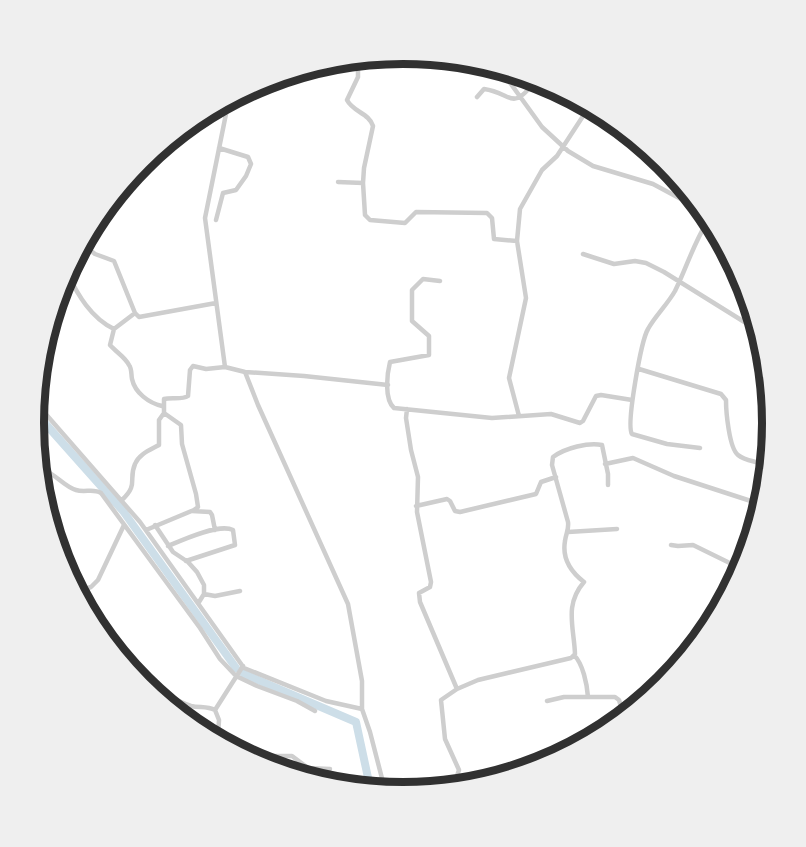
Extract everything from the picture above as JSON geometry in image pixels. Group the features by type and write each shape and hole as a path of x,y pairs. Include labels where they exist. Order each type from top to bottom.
{"street":[{"path":"358,67 358,77 347,100 350,105 369,118 373,126 364,168 365,215 370,220 405,223 416,212 488,213 492,218 494,239 517,241"},
{"path":"507,79 542,127 563,147 585,162 653,184 685,201"},
{"path":"477,97 483,89 513,100 520,97 530,87"},
{"path":"225,367 205,218 227,110"},
{"path":"519,416 509,378 526,298 517,241 520,209 523,200 542,170 555,159 585,113"},
{"path":"216,220 223,193 236,190 251,164 248,157 219,148"},
{"path":"338,182 363,183"},
{"path":"700,448 667,444 632,434 629,429 632,400 647,331 666,306 704,227"},
{"path":"89,249 116,263 137,316 216,303"},
{"path":"583,254 614,264 640,261 748,324"},
{"path":"440,280 423,279 414,286 411,293 412,321 429,336 429,355 390,362 388,386 391,406 492,418 551,414 580,423 596,396 632,400"},
{"path":"72,283 81,300 93,313 114,328"},
{"path":"135,313 114,328 110,345 131,367 134,386 146,399 162,406"},
{"path":"146,530 198,507 184,452 181,425 164,412 162,406 164,399 188,396 190,370 193,366 206,369 225,367 245,372 388,386"},
{"path":"639,369 724,396 732,449 740,457 760,463"},
{"path":"245,372 348,604 362,681 362,709 383,782"},
{"path":"407,409 406,418 411,450 418,477 416,506 431,582 430,587 419,593 420,602 457,689"},
{"path":"44,412 146,530 243,666 326,701 362,709"},
{"path":"122,500 130,492 135,464 140,457 159,445 159,420 164,412"},
{"path":"588,697 585,680 574,655 572,602 577,590 584,582 571,569 566,556 564,542 568,532 568,522 552,465 554,457 574,448 603,445 608,485"},
{"path":"605,464 633,458 674,476 754,502"},
{"path":"47,471 75,490 99,491 118,514 220,659 237,676 315,711"},
{"path":"416,506 447,499 457,512 468,510 536,494 541,482 556,477"},
{"path":"192,511 210,512 215,530"},
{"path":"84,589 91,587 98,580 124,525"},
{"path":"155,525 168,546 197,572 204,585 204,594 199,602"},
{"path":"168,546 196,534 230,528 233,530 235,545 186,561"},
{"path":"568,532 617,529"},
{"path":"671,545 693,545 733,565"},
{"path":"204,594 215,596 240,591"},
{"path":"455,779 459,770 445,739 441,703 443,698 478,680 571,658 574,655"},
{"path":"215,710 243,666"},
{"path":"156,684 171,698 192,706 215,710"},
{"path":"547,701 564,697 615,697 619,700 622,709"},
{"path":"215,710 219,720 218,732"},
{"path":"265,756 292,756 308,768 330,769"}],"waterway":[{"path":"44,422 123,511 236,668"},
{"path":"244,674 356,722 369,781"}]}
